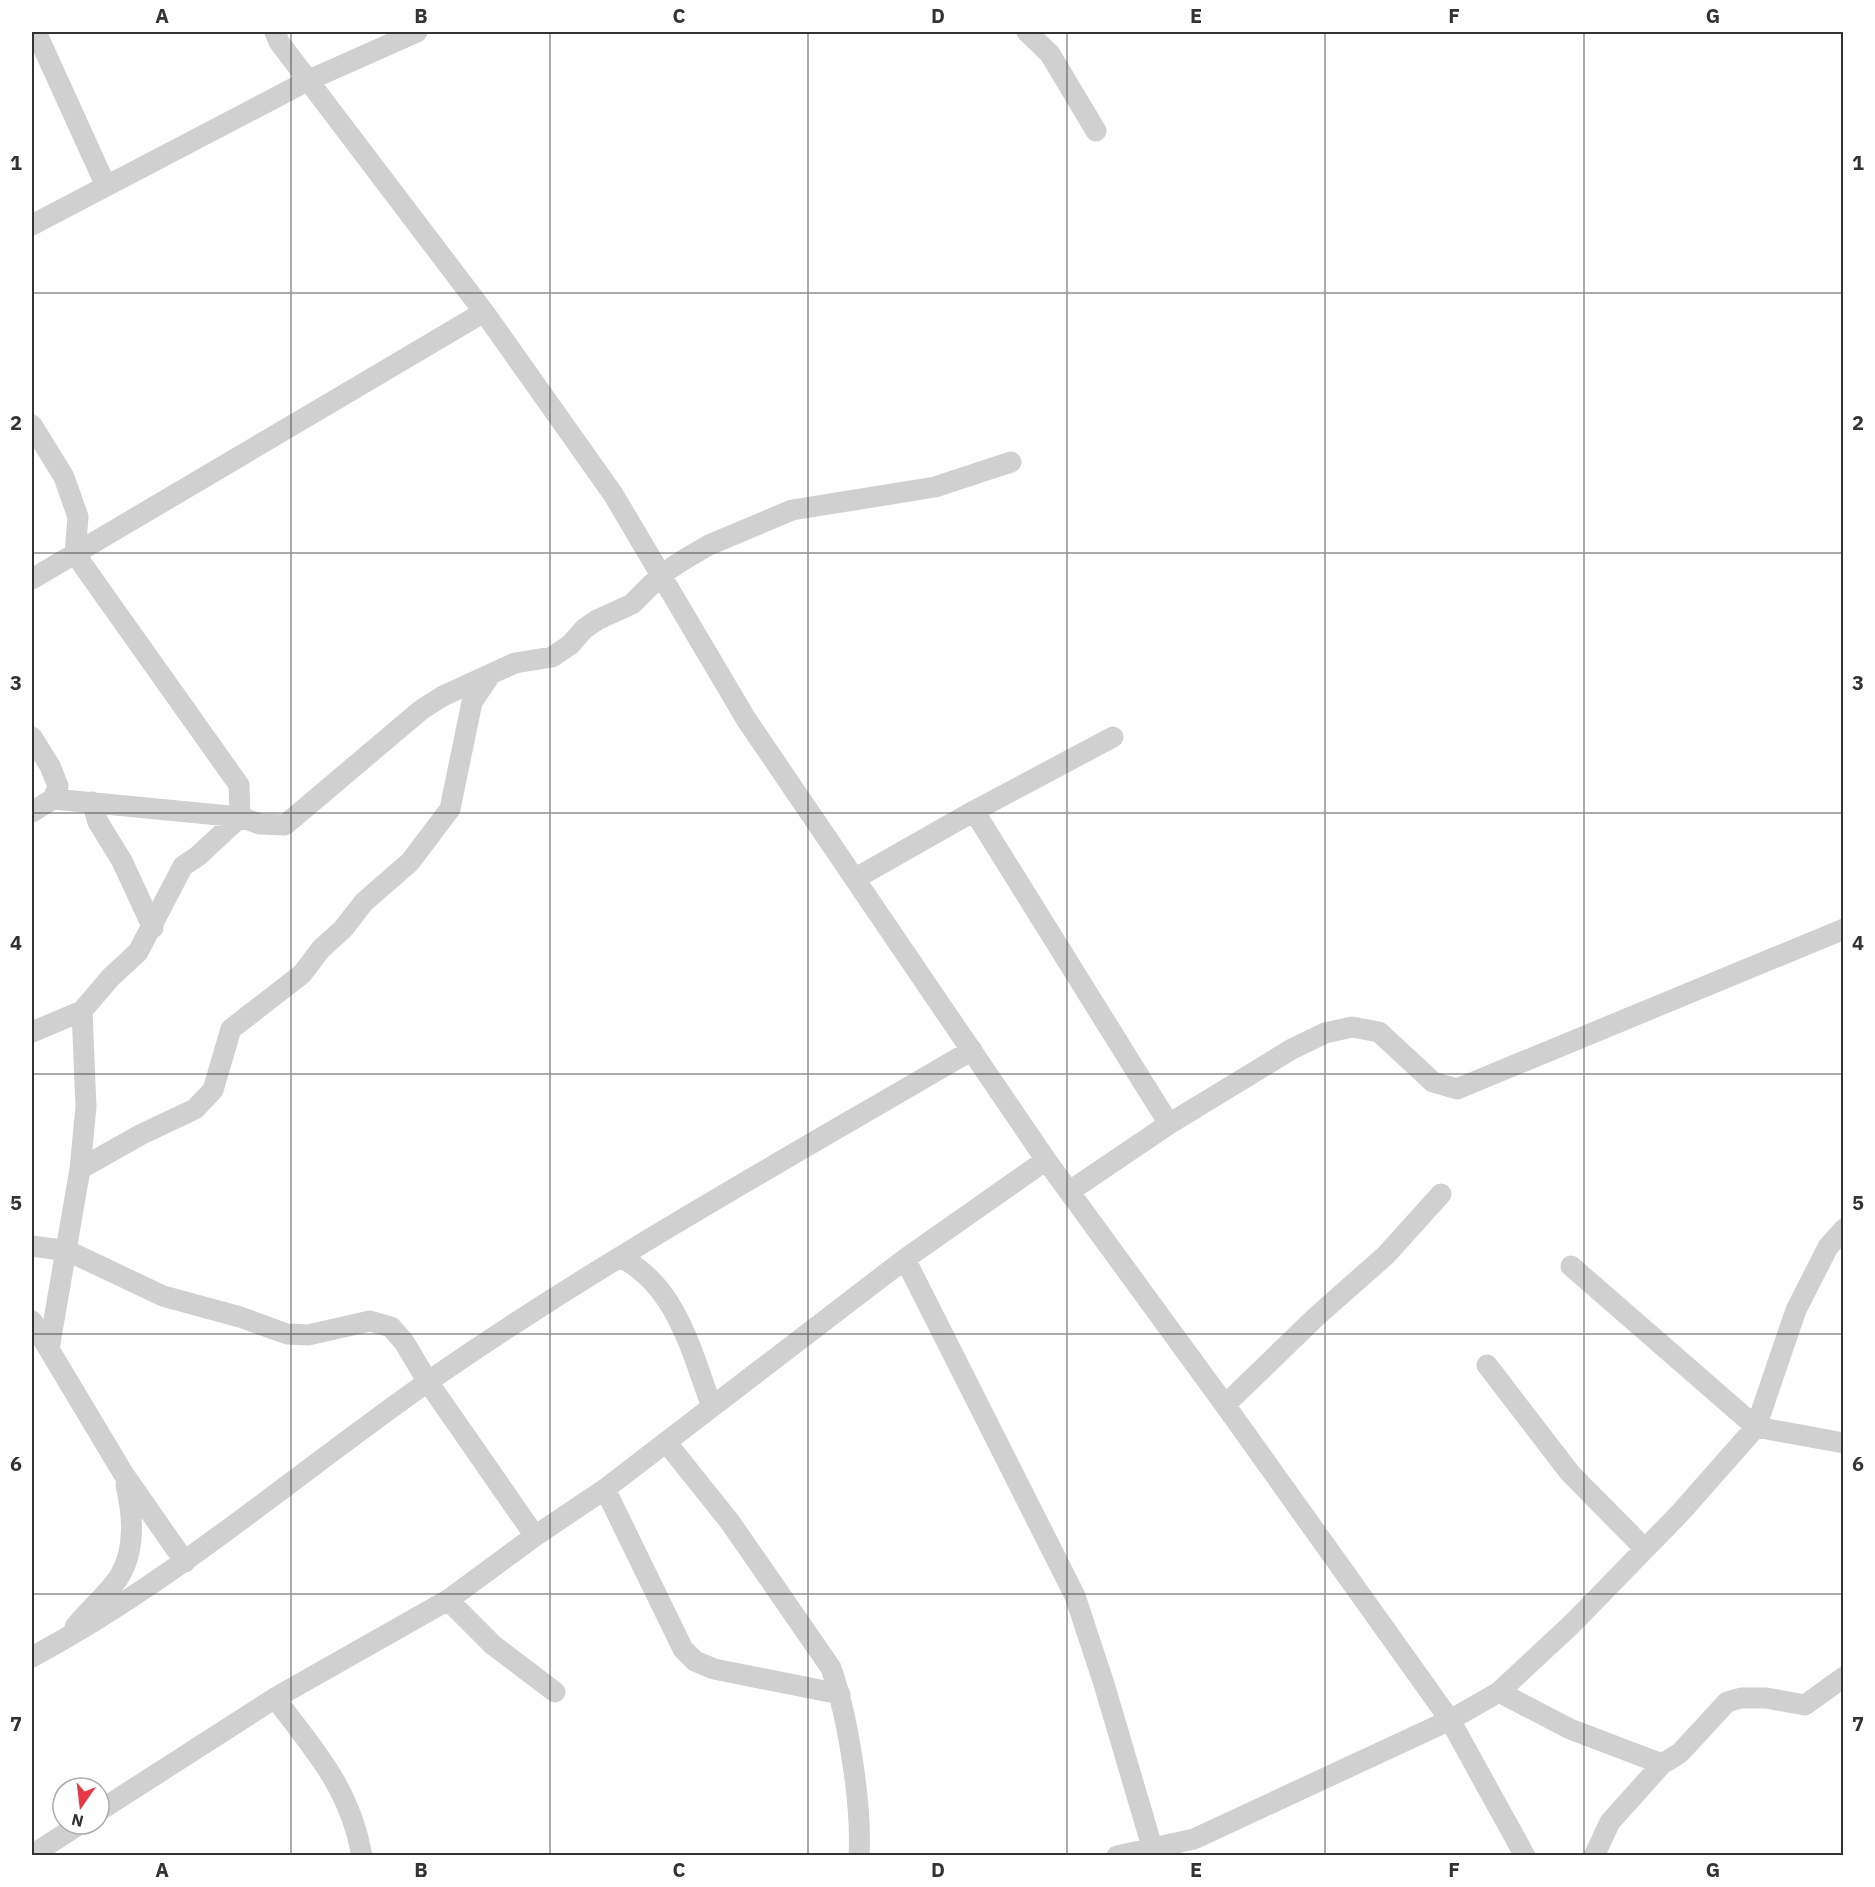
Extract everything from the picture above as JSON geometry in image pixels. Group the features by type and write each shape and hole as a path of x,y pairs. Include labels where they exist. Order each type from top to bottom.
{"street":[{"path":"36,32 106,186"},
{"path":"275,32 484,312 613,494 746,719 1046,1160 1226,1405 1450,1720 1525,1856"},
{"path":"32,225 309,80 417,32"},
{"path":"1027,32 1050,54 1095,131"},
{"path":"32,579 484,312"},
{"path":"32,425 64,477 78,517 75,554 239,785 240,817 198,856 183,866 153,928 138,952 111,976 82,1011 32,1032"},
{"path":"32,812 53,799 240,817 260,824 285,825 421,710 443,696 515,663 552,657 570,645 584,629 597,620 633,604 662,574 709,545 792,510 935,487 1011,462"},
{"path":"80,1170 140,1135 195,1109 213,1090 231,1029 302,974 321,949 343,929 364,902 410,862 450,809 472,702 492,673"},
{"path":"32,737 50,766 58,786 53,799"},
{"path":"856,878 974,811 1113,737"},
{"path":"92,802 102,830 122,861 153,928"},
{"path":"974,811 1169,1124"},
{"path":"1070,1191 1169,1124 1292,1050 1325,1033 1352,1028 1379,1032 1433,1083 1457,1089 1844,929"},
{"path":"49,1349 68,1251 80,1170 86,1107 82,1011"},
{"path":"32,1657 66,1639 185,1563 428,1382 620,1257 972,1050"},
{"path":"111,1803 275,1698 448,1600 604,1489 905,1258 1046,1160"},
{"path":"1226,1405 1317,1316 1386,1255 1441,1194"},
{"path":"1117,1856 1153,1850 1194,1839 1450,1720 1499,1692 1572,1624 1681,1512 1756,1427 1796,1310 1828,1247 1844,1229"},
{"path":"32,1246 68,1251 163,1296 240,1317 287,1334 308,1335 370,1321 391,1327 404,1342 428,1382 535,1536"},
{"path":"620,1257 644,1270 663,1292 681,1322 712,1407"},
{"path":"905,1258 1075,1596 1104,1684 1153,1850"},
{"path":"1571,1266 1756,1427 1844,1443"},
{"path":"32,1323 123,1473 185,1563"},
{"path":"1487,1365 1570,1473 1644,1548"},
{"path":"666,1442 730,1522 785,1598 831,1668 840,1694 861,1827 860,1856"},
{"path":"66,1639 119,1577 130,1551 132,1512 123,1473"},
{"path":"604,1489 683,1649 695,1662 714,1669 840,1694"},
{"path":"448,1600 494,1645 555,1692"},
{"path":"1594,1856 1610,1822 1662,1764 1680,1753 1727,1702 1742,1698 1766,1698 1805,1705 1844,1677"},
{"path":"1499,1692 1570,1728 1662,1764"},
{"path":"275,1698 335,1777 349,1806 362,1856"},
{"path":"32,1855 61,1836"}]}
